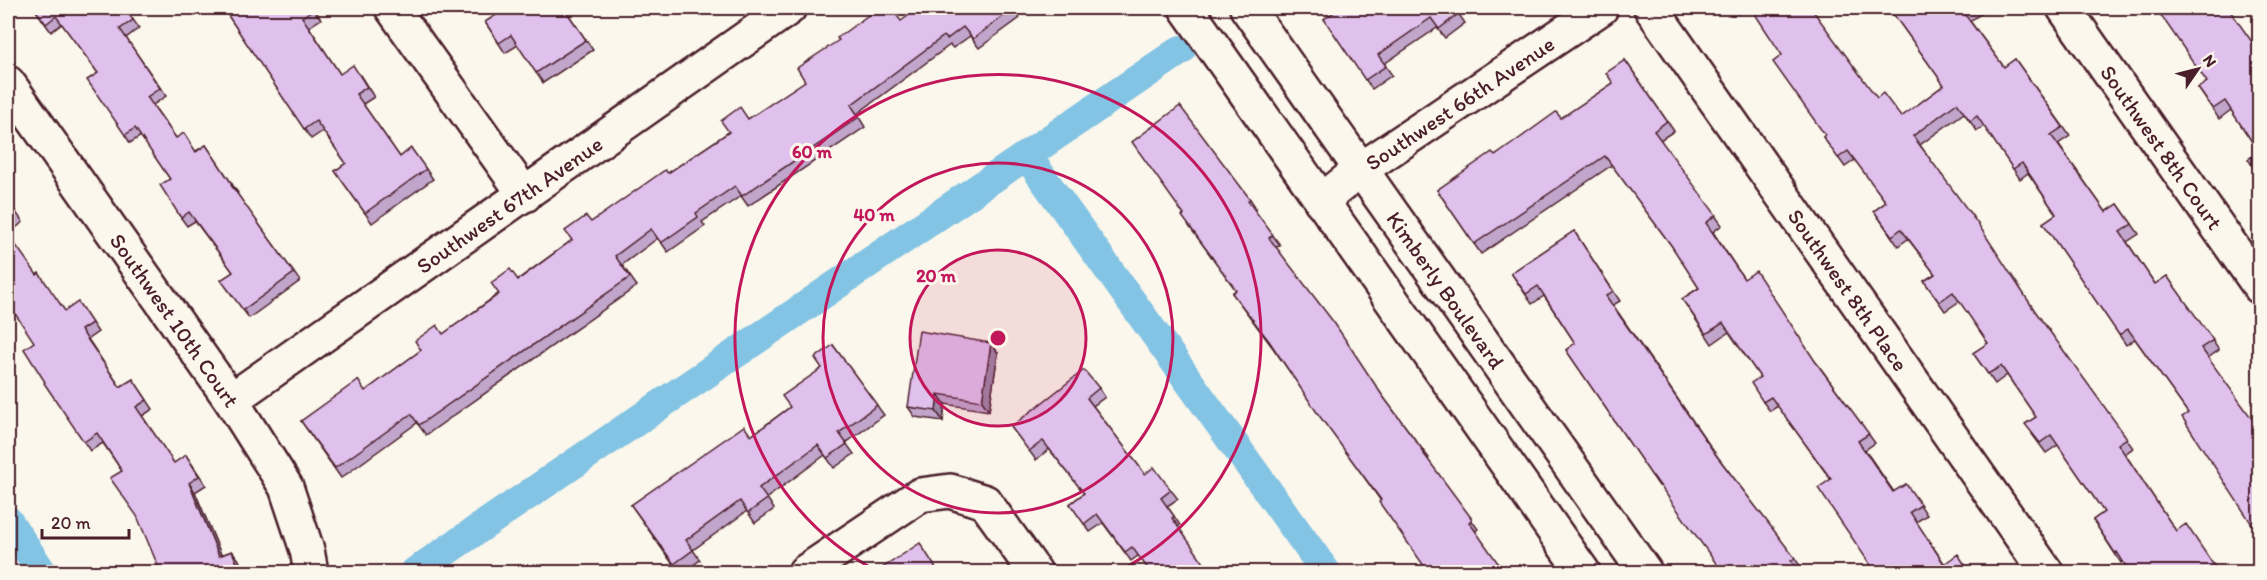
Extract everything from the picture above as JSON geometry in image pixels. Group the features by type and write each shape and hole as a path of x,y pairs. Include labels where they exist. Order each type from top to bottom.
{"street":[{"path":"392,8 525,195"},
{"name":"Southwest 67th Avenue","path":"231,400 789,8"},
{"path":"1186,8 1583,573"},
{"name":"Kimberly Boulevard","path":"1247,8 1645,573"},
{"name":"Southwest 66th Avenue","path":"1321,201 1360,170 1601,8"},
{"name":"Southwest 8th Place","path":"1651,8 2046,573"},
{"name":"Southwest 8th Court","path":"2064,8 2259,287"},
{"name":"Southwest 10th Court","path":"8,83 231,400 286,487 307,550 310,573"},
{"path":"805,573 920,495 950,491 985,502 1035,573"}],"building":[{"path":"34,8 125,8 133,20 120,29 160,88 147,97 176,138 184,133 196,152 206,145 231,185 294,273 243,310 221,280 233,272 189,212 181,218 160,185 170,179 135,128 125,135 87,80 98,73 56,16 46,24"},
{"path":"223,8 313,8 302,17 340,74 353,65 367,87 356,94 400,157 411,148 426,169 365,213 335,171 346,163 316,121 304,129"},
{"path":"507,8 564,8 586,40 536,73 511,35 499,43 485,22"},
{"path":"878,8 891,8 901,21 919,8 1014,8 973,39 963,27 947,39 944,36 851,105 859,117 742,196 735,186 696,213 698,217 661,243 651,229 615,256 630,277 419,425 411,414 335,468 301,421 358,380 365,391 421,350 415,341 437,325 443,334 499,294 491,283 510,269 518,280 572,240 565,231 586,216 591,222 665,170 668,173 729,132 721,121 740,107 748,119 805,81 797,68 839,40 837,38"},
{"path":"1340,8 1454,8 1458,14 1439,29 1431,18 1378,55 1386,66 1365,80 1324,19"},
{"path":"1751,8 1811,8 1877,98 1883,93 1901,117 1944,85 1889,8 1969,8 1963,12 2004,67 2015,59 2063,127 2051,135 2106,212 2118,204 2132,224 2120,232 2155,284 2167,276 2213,340 2201,348 2255,423 2259,420 2259,535 2182,417 2188,413 2128,329 2119,335 2043,223 2056,214 2022,163 2013,169 1977,116 1970,121 1957,103 1913,136 1978,224 2035,311 2127,438 2118,444 2176,531 2186,524 2219,573 2130,573 2093,520 2104,512 2051,435 2040,443 2025,424 2036,417 2001,366 1988,374 1973,353 1988,343 1953,292 1939,302 1924,281 1935,274 1901,229 1892,236 1874,211 1886,202 1848,151 1838,158 1823,137 1825,135 1773,62 1782,55"},
{"path":"2156,8 2228,8 2257,49 2259,47 2259,152 2225,101 2213,109 2198,88 2207,82"},
{"path":"1625,60 1667,121 1654,131 1716,215 1706,223 1744,279 1756,271 1815,361 1869,434 1858,441 1893,492 1906,484 1921,505 1910,512 1944,564 1958,554 1970,573 1876,573 1818,488 1831,479 1771,397 1763,402 1751,383 1760,377 1723,323 1706,334 1682,299 1699,288 1671,245 1605,156 1474,244 1437,190 1492,152 1495,156 1556,112 1561,118 1613,83 1606,73"},
{"path":"1180,106 1250,199 1248,201 1273,235 1269,238 1335,324 1382,395 1472,519 1469,522 1505,573 1429,573 1379,502 1381,500 1318,414 1269,341 1232,293 1236,290 1132,142"},
{"path":"2259,152 2259,176 2248,159"},
{"path":"8,201 16,213 8,220"},
{"path":"1574,231 1613,291 1606,296 1716,455 1795,558 1791,561 1799,573 1723,573 1652,476 1566,350 1575,343 1538,286 1526,294 1511,273"},
{"path":"8,234 65,311 78,302 92,323 81,330 120,387 133,379 147,400 136,407 174,463 186,455 199,476 189,483 219,556 232,551 241,573 161,573 137,516 110,478 122,471 97,433 84,442 24,349 34,342 8,303"},
{"path":"919,331 991,343 982,401 938,394 936,411 908,407"},
{"path":"833,345 877,405 839,433 847,444 827,458 818,445 759,488 767,499 748,513 740,501 686,540 693,550 674,564 631,505 744,426 751,436 790,407 782,396 822,368 815,358"},
{"path":"1084,370 1099,388 1087,398 1145,474 1154,467 1171,490 1161,498 1174,516 1172,518 1211,573 1151,573 1132,547 1125,552 1097,514 1084,524 1070,504 1084,493 1043,441 1029,451 1011,427"},
{"path":"920,543 939,573 875,573"}],"waterway":[{"path":"415,572 1181,50"},
{"path":"1027,156 1326,572"},
{"path":"8,521 42,572"}]}
